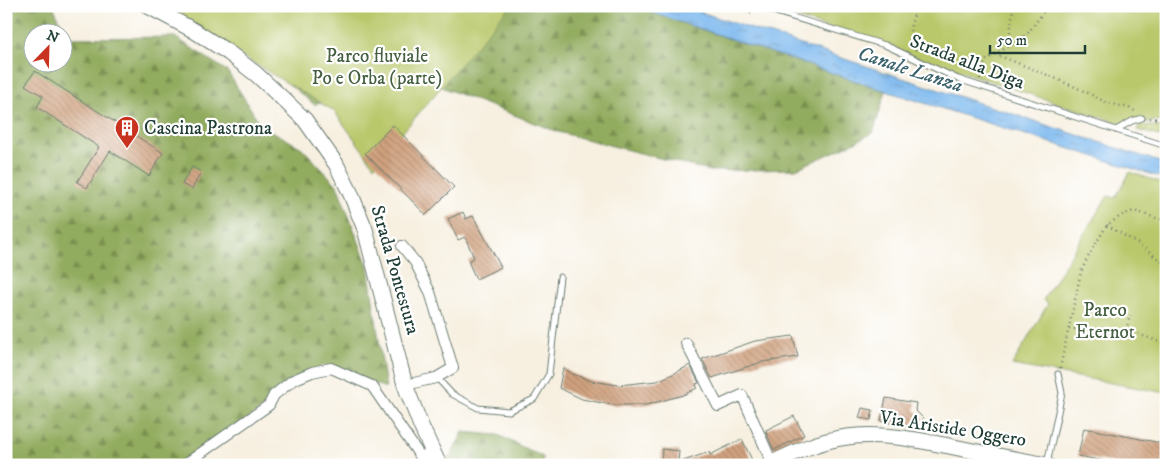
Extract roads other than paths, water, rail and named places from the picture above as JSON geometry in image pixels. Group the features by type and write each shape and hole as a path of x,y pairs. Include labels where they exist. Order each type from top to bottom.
{"main road":[{"name":"Strada Pontestura","path":"148,6 193,30 236,58 305,120 336,164 365,229 405,385 421,426 437,459"},
{"name":"Via Aristide Oggero","path":"770,464 802,448 823,441 849,436 875,436 905,438 1047,465"}],"street":[{"path":"402,246 415,262 430,292 453,368 436,378 405,385"},
{"path":"686,343 718,406 742,395 770,464"},
{"path":"184,465 269,405 274,395 293,380 312,372 331,368 372,386 420,456 437,459"}],"lane":[{"name":"Strada alla Diga","path":"756,6 885,46 958,79 1166,146"},
{"path":"1116,130 1142,118"},
{"path":"436,378 452,394 478,408 508,411 534,399 550,374 560,277"},
{"path":"1047,465 1062,393 1058,374"}],"water":[{"path":"632,6 682,6 1166,164 1166,179 886,91"}],"place":[{"name":"Cascina Pastrona","path":"127,149"}],"park label":[{"name":"Parco fluviale Po e Orba (parte)","path":"377,67"},
{"name":"Parco Eternot","path":"1105,321"}],"water label":[{"name":"Canale Lanza","path":"910,70"}]}
